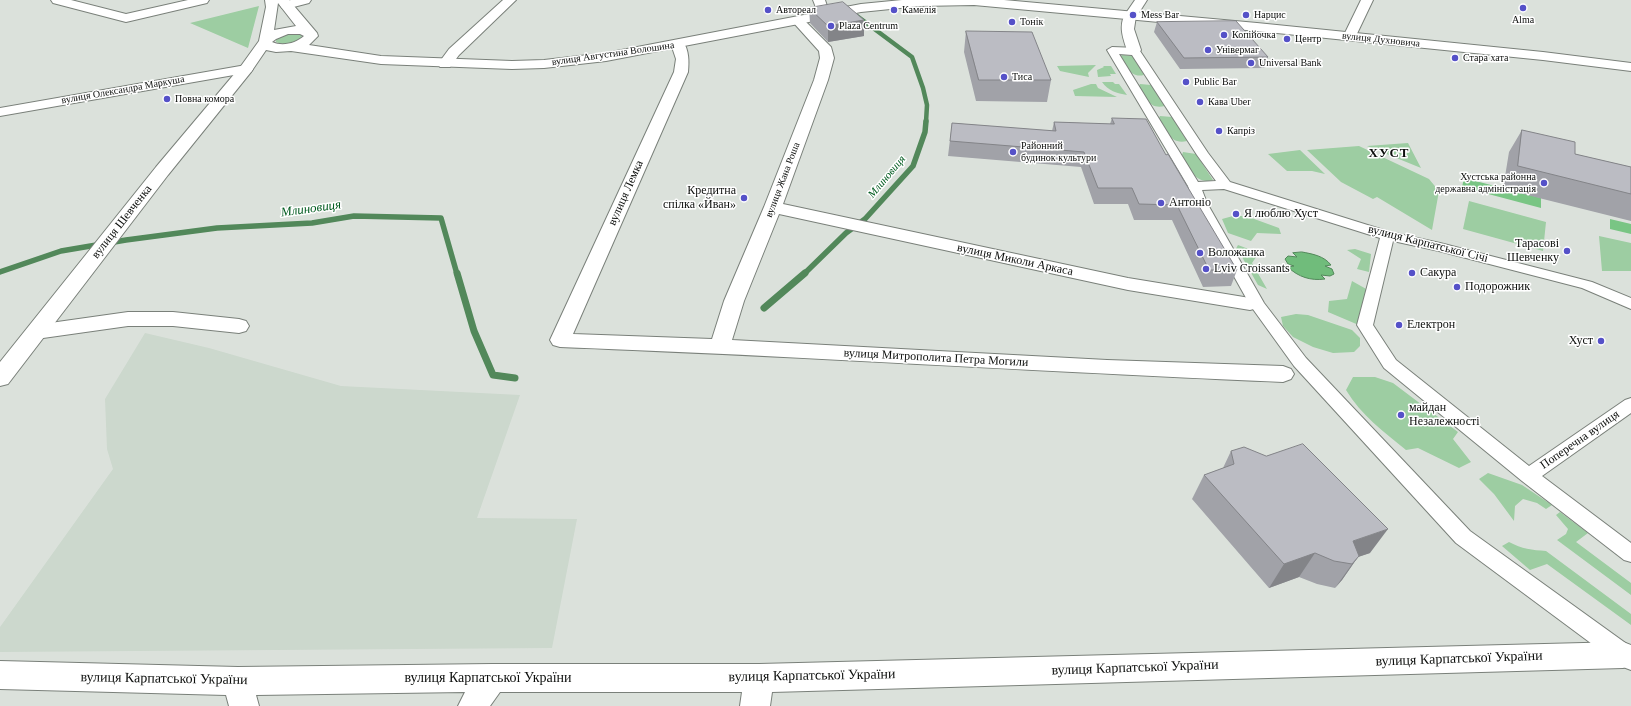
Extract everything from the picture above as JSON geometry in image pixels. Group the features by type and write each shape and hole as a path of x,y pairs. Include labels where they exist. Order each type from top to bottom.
{"main road":[{"path":"266,40 272,7 271,0"},
{"path":"1130,16 1141,0"},
{"name":"вулиця Августина Волошина","path":"266,40 267,46 287,47 381,60 445,64 512,65 544,64 606,57 798,21 841,11 914,3 974,1 1130,16"},
{"name":"вулиця Августина Волошина","path":"284,2 309,33 328,44 381,60"},
{"name":"вулиця Духновича","path":"1130,16 1550,57 1631,67"},
{"path":"266,40 284,32 301,30 309,33"},
{"name":"вулиця Шевченка","path":"246,69 266,56 287,47 307,41 310,38 309,33"},
{"name":"вулиця Шевченка","path":"0,378 94,257 246,69 266,40"}],"street":[{"path":"57,0 126,18 203,0"},
{"path":"284,2 305,0"},
{"path":"445,64 454,52 510,0"},
{"path":"819,0 824,15"},
{"path":"1349,37 1367,0"},
{"path":"1130,16 1127,21 1134,51 1203,155 1225,185"},
{"name":"вулиця Жана Роша","path":"720,346 734,301 773,208 821,80 827,58 826,50 798,21"},
{"name":"вулиця Лемка","path":"560,340 681,72 683,60 678,44"},
{"path":"1134,51 1112,50 1194,186 1200,203 1254,305 1300,362 1463,537 1627,657"},
{"name":"вулиця Олександра Маркуша","path":"0,112 246,69"},
{"name":"вулиця Карпатської Січі","path":"1194,186 1225,185 1387,236 1440,247 1587,285 1631,304"},
{"name":"вулиця Миколи Аркаса","path":"773,208 1128,284 1254,305"},
{"path":"1387,236 1365,325 1390,364 1528,476 1631,554"},
{"path":"36,332 128,319 173,319 239,326"},
{"name":"вулиця Митрополита Петра Могили","path":"560,340 720,346 1107,367 1312,375"},
{"name":"Поперечна вулиця","path":"1528,476 1631,404"},
{"name":"вулиця Карпатської України","path":"0,675 241,694 492,678 759,678 1627,657"},
{"path":"472,706 492,678"},
{"path":"755,706 759,678"}],"shaded area":[{"path":"259,6 248,48 190,23"},
{"path":"286,34 299,34 302,36 297,41 290,44 276,42 276,39"},
{"path":"1121,56 1133,56 1144,75 1135,75 1132,73 1125,64"},
{"path":"1096,65 1088,73 1089,77 1060,71 1057,66"},
{"path":"1103,66 1111,66 1116,74 1098,77 1097,70 1104,67"},
{"path":"1102,82 1113,82 1115,84 1119,84 1127,95 1110,90"},
{"path":"1091,84 1096,84 1098,88 1117,97 1075,96 1073,90"},
{"path":"1140,84 1151,85 1165,106 1155,106 1148,102 1139,86"},
{"path":"1160,116 1172,117 1187,141 1176,141 1169,136 1159,118"},
{"path":"1408,143 1421,168 1367,146"},
{"path":"1359,146 1429,179 1439,191 1432,230 1377,197 1373,199 1341,182 1307,150"},
{"path":"1300,150 1325,174 1312,171 1287,171 1268,154"},
{"path":"1183,152 1196,154 1213,180 1207,181 1197,178 1182,155"},
{"path":"1464,178 1541,198 1541,208 1462,187"},
{"path":"1469,201 1546,222 1543,251 1463,229"},
{"path":"1233,216 1246,216 1279,228 1281,234 1257,233 1251,241 1228,233 1222,219"},
{"path":"1610,219 1631,224 1631,234 1610,229"},
{"path":"1599,236 1631,243 1631,271 1602,271"},
{"path":"1238,245 1259,253 1252,263 1267,289 1258,285 1242,257 1233,254"},
{"path":"1355,249 1371,254 1369,272 1357,269 1361,259 1347,250"},
{"path":"1302,252 1325,259 1331,265 1325,266 1332,269 1334,274 1330,276 1321,275 1325,279 1310,279 1296,273 1288,267 1294,266 1288,264 1285,259 1288,256 1297,257 1293,253"},
{"path":"1352,281 1368,290 1361,326 1328,312 1329,301 1347,299"},
{"path":"1296,314 1308,315 1352,330 1360,338 1360,346 1354,352 1333,353 1313,347 1293,337 1283,326 1281,317"},
{"path":"145,333 209,348 341,386 520,395 477,518 577,519 552,648 0,652 0,627 113,469 107,449 105,399"},
{"path":"1353,377 1375,377 1393,383 1458,432 1453,439 1471,462 1459,468 1418,448 1406,450 1373,423 1352,399 1346,390"},
{"path":"1488,473 1522,485 1552,505 1546,509 1537,503 1523,499 1515,506 1514,521 1494,494 1479,479"},
{"path":"1560,512 1588,533 1576,542 1631,583 1631,595 1557,540 1566,534 1568,529 1556,515"},
{"path":"1509,542 1527,549 1546,551 1631,614 1631,625 1547,564 1530,570 1502,546"}],"building":[{"path":"843,2 864,20 828,26 809,8"},
{"path":"1236,21 1268,57 1184,58 1157,22"},
{"path":"966,31 1032,32 1051,80 979,80"},
{"path":"1112,118 1146,119 1166,155 1168,154 1237,270 1209,270 1177,205 1139,204 1132,188 1098,188 1084,152 950,141 952,123 1056,131 1054,122 1114,124"},
{"path":"1522,130 1575,142 1575,154 1631,167 1631,194 1518,166"},
{"path":"1303,444 1388,529 1353,541 1359,556 1352,564 1334,561 1315,553 1284,564 1204,475 1234,464 1231,451 1244,447 1266,456"}],"waterway":[{"name":"Млиновиця","path":"857,16 912,57 923,88 927,105 926,122"},
{"name":"Млиновиця","path":"804,274 846,233 865,219 913,166 925,132 926,121"},
{"name":"Млиновиця","path":"0,272 61,251 126,240 217,228 312,223 354,216 441,218 457,274"},
{"name":"Млиновиця","path":"457,273 474,331 493,375 515,378"},
{"name":"Млиновиця","path":"764,308 805,273"}],"place":[{"name":"Alma","path":"1523,8"},
{"name":"Автореал","path":"768,10"},
{"name":"Камелія","path":"894,10"},
{"name":"Mess Bar","path":"1133,15"},
{"name":"Нарцис","path":"1246,15"},
{"name":"Тонік","path":"1012,22"},
{"name":"Plaza Centrum","path":"831,26"},
{"name":"Копійочка","path":"1224,35"},
{"name":"Центр","path":"1287,39"},
{"name":"Універмаг","path":"1208,50"},
{"name":"Стара хата","path":"1455,58"},
{"name":"Universal Bank","path":"1251,63"},
{"name":"Тиса","path":"1004,77"},
{"name":"Public Bar","path":"1186,82"},
{"name":"Повна комора","path":"167,99"},
{"name":"Кава Uber","path":"1200,102"},
{"name":"Капріз","path":"1219,131"},
{"name":"Районний будинок культури","path":"1013,152"},
{"name":"Хустська районна державна адміністрація","path":"1544,183"},
{"name":"Кредитна спілка «Йван»","path":"744,198"},
{"name":"Антоніо","path":"1161,203"},
{"name":"Я люблю Хуст","path":"1236,214"},
{"name":"Тарасові Шевченку","path":"1567,251"},
{"name":"Воложанка","path":"1200,253"},
{"name":"Lviv Croissants","path":"1206,269"},
{"name":"Сакура","path":"1412,273"},
{"name":"Подорожник","path":"1457,287"},
{"name":"Електрон","path":"1399,325"},
{"name":"Хуст","path":"1601,341"},
{"name":"майдан Незалежності","path":"1401,415"}],"district":[{"name":"ХУСТ","path":"1389,154"}]}
